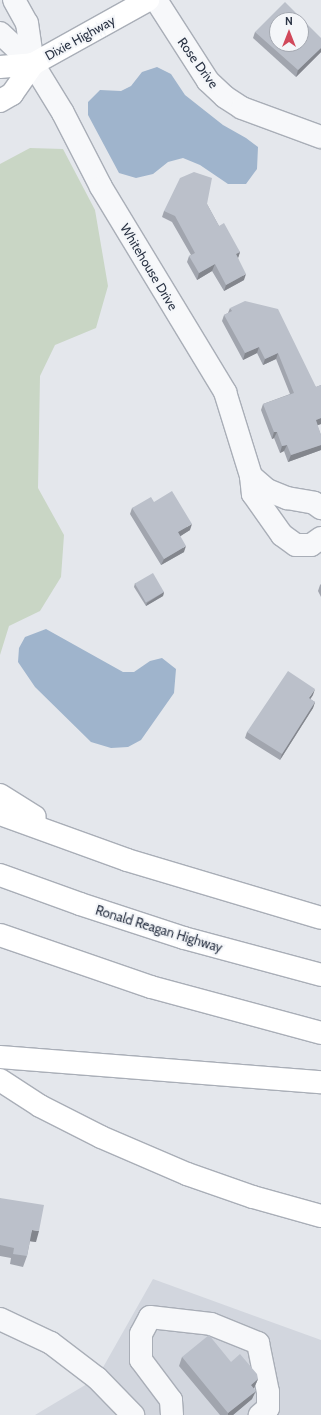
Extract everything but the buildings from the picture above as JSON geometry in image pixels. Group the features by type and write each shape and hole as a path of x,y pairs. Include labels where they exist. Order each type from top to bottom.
{"main road":[{"name":"Dixie Highway","path":"0,67 33,64 148,0"},
{"name":"Dixie Highway","path":"0,101 12,94 33,64"},
{"path":"0,794 70,839"},
{"path":"0,814 127,860 318,917"},
{"name":"Ronald Reagan Highway","path":"0,875 80,904 184,938 321,975"},
{"path":"0,935 151,987 321,1033"},
{"path":"0,1057 321,1082"},
{"path":"0,1080 40,1106 101,1137 187,1174 253,1197 321,1216"}],"street":[{"path":"14,0 27,23 33,64"},
{"name":"Rose Drive","path":"156,0 208,81 225,98 242,108 321,137"},
{"path":"0,33 33,64"},
{"name":"Whitehouse Drive","path":"33,64 63,113 101,187 225,392 251,476 253,494 282,535 296,545 311,545 321,538"},
{"path":"251,476 267,490 287,498 314,503 321,508"},
{"path":"172,1415 171,1400 141,1360 141,1334 150,1318 211,1324 258,1343 268,1392 268,1408 260,1415"},
{"path":"0,1319 51,1344 97,1378 133,1415"}],"shaded area":[{"path":"153,1279 321,1340 321,1415 35,1415 97,1378"}],"green space":[{"path":"30,148 63,149 95,210 108,286 96,328 55,345 40,376 38,488 64,535 61,577 40,611 9,626 0,655 0,164"}],"water":[{"path":"157,67 171,74 185,95 223,125 246,138 258,147 257,169 246,184 228,184 200,165 183,158 168,162 153,174 136,178 119,173 88,115 88,102 100,90 121,91 131,86 142,72"},
{"path":"46,629 123,672 134,672 150,661 162,658 176,669 174,693 141,740 128,747 111,748 91,742 35,687 18,662 19,648 25,637"}]}
